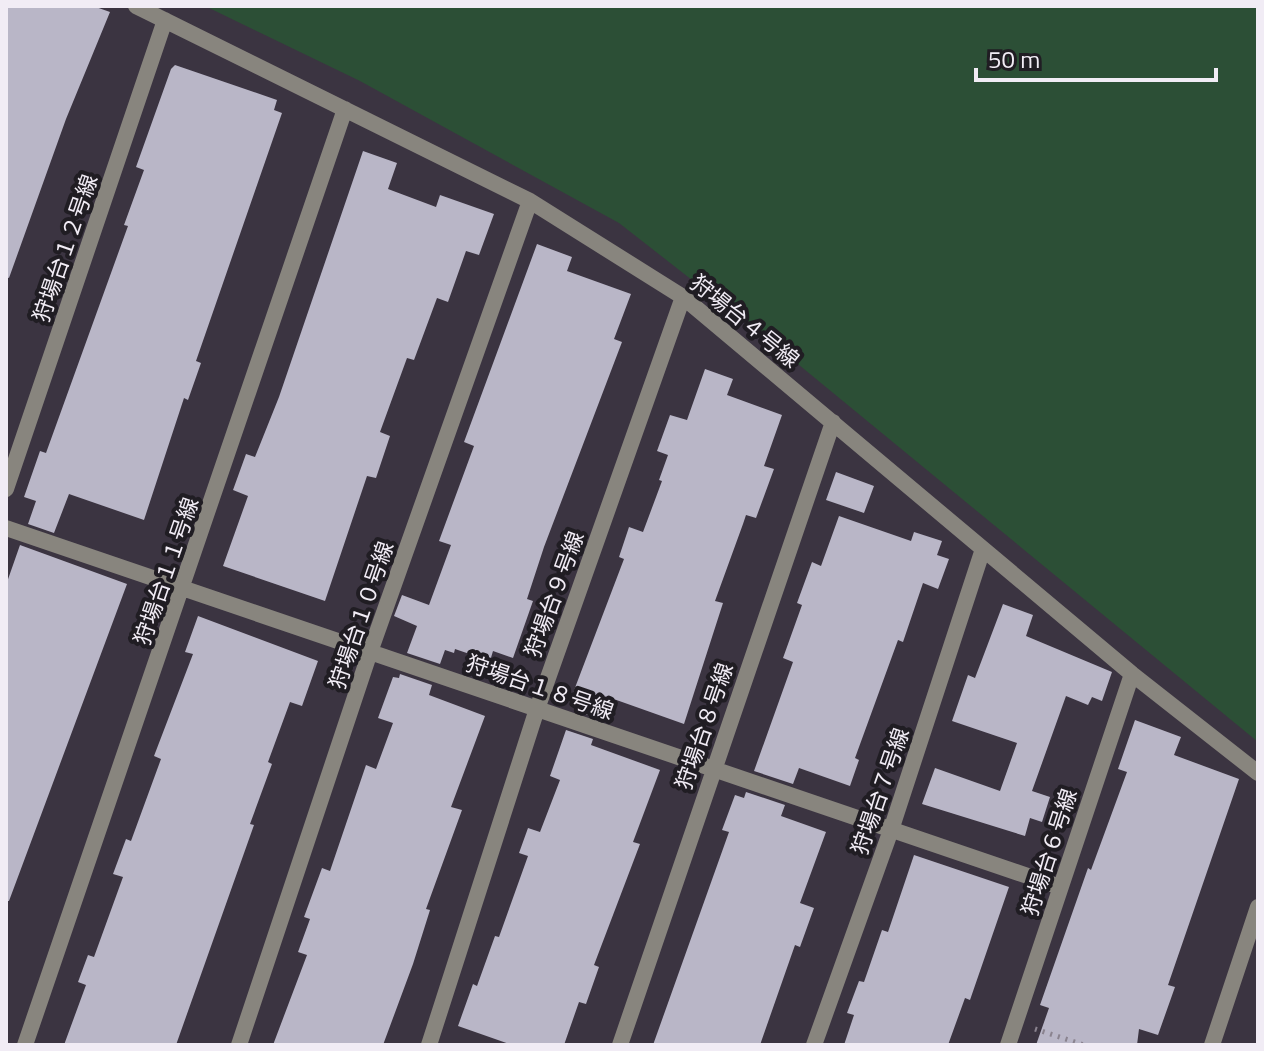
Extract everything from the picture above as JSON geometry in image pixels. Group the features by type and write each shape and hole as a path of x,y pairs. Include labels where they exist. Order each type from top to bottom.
{"street":[{"name":"狩場台４号線","path":"136,6 530,201 683,297 1132,674 1258,773"},
{"name":"狩場台１２号線","path":"6,489 165,20"},
{"name":"狩場台１１号線","path":"25,1045 184,589 345,109"},
{"name":"狩場台１０号線","path":"239,1045 370,652 530,201"},
{"name":"狩場台９号線","path":"429,1045 537,709 683,297"},
{"name":"狩場台８号線","path":"620,1045 712,768 833,422"},
{"name":"狩場台１８号線","path":"6,528 1060,887"},
{"name":"狩場台７号線","path":"814,1045 891,830 983,549"},
{"name":"狩場台６号線","path":"1008,1045 1132,674"},
{"path":"1212,1045 1258,907"}],"path":[{"path":"1015,1023 1084,1045"}],"green space":[{"path":"205,6 1258,6 1258,742 765,337 619,223 360,81"}],"building":[{"path":"6,6 93,6 110,12 66,119 9,278 6,277"},
{"path":"175,65 277,100 274,110 282,113 196,361 201,363 188,400 184,398 144,520 69,494 54,533 28,524 36,501 24,497 40,451 46,453 128,226 124,225 144,170 136,167"},
{"path":"363,151 397,163 388,189 436,207 440,195 494,214 479,255 466,251 448,302 437,298 414,360 407,358 380,432 390,436 376,478 367,476 325,601 223,566 248,496 233,490 246,454 255,457 279,397"},
{"path":"537,244 572,257 567,271 631,294 614,339 622,342 544,547 527,599 533,601 513,658 493,651 490,661 455,649 454,653 445,650 440,664 407,653 417,626 394,616 402,595 429,605 451,545 439,541 474,446 464,442"},
{"path":"705,369 733,379 727,395 782,415 764,466 774,469 756,518 746,515 715,601 723,603 684,724 608,697 600,719 574,710 579,695 573,693 624,559 619,557 629,527 643,532 662,481 659,480 668,455 657,451 670,415 687,420"},
{"path":"836,472 874,486 864,513 826,500"},
{"path":"839,516 911,541 914,532 942,541 937,555 949,559 938,589 923,583 903,642 898,640 855,758 859,760 850,786 799,768 793,784 754,771 793,662 783,658 802,605 797,603 812,562 821,566"},
{"path":"20,545 127,584 9,901 6,901 6,585"},
{"path":"1003,604 1033,615 1026,636 1112,672 1102,701 1092,697 1088,705 1066,696 1032,791 1050,797 1042,822 1030,818 1025,836 922,804 935,768 1000,791 1017,743 952,721 968,675 975,678"},
{"path":"198,616 318,661 302,706 290,702 268,762 272,764 250,824 254,825 176,1045 64,1045 86,985 78,982 88,955 94,957 123,877 113,874 126,839 131,841 161,759 154,756 193,654 185,652"},
{"path":"400,674 432,685 429,695 485,716 451,807 462,810 426,909 430,910 413,964 383,1045 273,1045 307,955 298,952 310,919 304,917 322,868 330,871 366,765 376,769 393,723 378,718 393,677 399,678"},
{"path":"1135,720 1181,737 1174,755 1239,779 1168,985 1175,987 1158,1035 1139,1029 1137,1045 1036,1045 1049,1008 1040,1005 1088,868 1091,870 1127,772 1118,769"},
{"path":"566,730 593,739 591,745 660,770 633,842 640,844 594,965 599,967 586,1004 579,1002 564,1045 512,1045 458,1026 495,936 499,937 528,856 519,853 528,828 540,832 560,780 550,776"},
{"path":"746,792 785,805 781,816 826,832 800,903 814,908 800,947 795,945 760,1045 653,1045 729,832 722,830 735,795 744,798"},
{"path":"914,855 1009,887 970,1000 965,998 948,1045 844,1045 854,1015 847,1013 859,981 864,982 882,930 888,932"}]}
